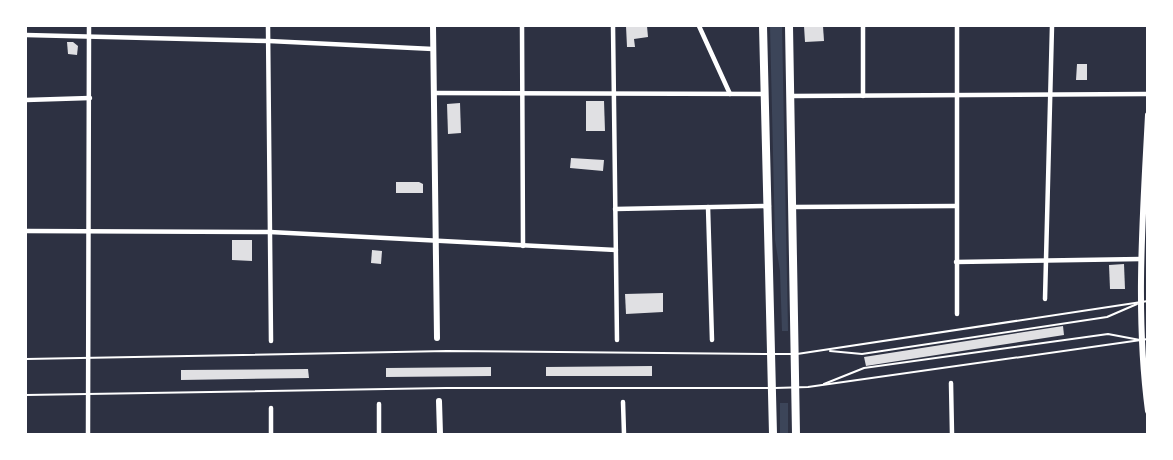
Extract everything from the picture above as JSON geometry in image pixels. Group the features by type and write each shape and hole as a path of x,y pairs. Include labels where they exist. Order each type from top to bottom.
{"main road":[{"path":"763,26 774,388 773,435"},
{"path":"789,26 796,435"}],"street":[{"path":"88,435 89,26"},
{"path":"268,26 271,341"},
{"path":"433,26 437,338"},
{"path":"522,26 523,246"},
{"path":"613,26 617,340"},
{"path":"699,26 730,94"},
{"path":"863,26 863,96"},
{"path":"957,26 955,206 957,314"},
{"path":"1046,299 1052,26"},
{"path":"26,35 89,39 269,41 433,49"},
{"path":"434,93 765,94"},
{"path":"791,96 1148,94"},
{"path":"26,100 90,98"},
{"path":"1148,115 1141,259 1148,411"},
{"path":"615,209 769,206"},
{"path":"793,207 955,206"},
{"path":"708,207 712,340"},
{"path":"26,231 270,232 616,250"},
{"path":"956,262 1141,259"},
{"path":"951,383 952,435"},
{"path":"439,401 440,435"},
{"path":"623,402 624,435"},
{"path":"379,404 379,435"},
{"path":"271,408 271,435"}],"lane":[{"path":"824,351 862,354 1096,319 1107,317 1144,301"},
{"path":"26,359 447,351 796,354 1144,301"},
{"path":"819,386 864,368 1108,334 1144,340"},
{"path":"26,395 446,388 819,386 1144,340"}],"shaded area":[{"path":"770,26 782,26 788,331 782,331 780,271 775,240"},
{"path":"780,403 788,403 788,434 780,434"}],"building":[{"path":"626,26 647,26 648,37 634,39 635,47 627,47"},
{"path":"804,26 823,26 824,41 805,42"},
{"path":"67,42 73,42 78,46 77,55 68,54"},
{"path":"1077,64 1087,64 1087,80 1076,80"},
{"path":"586,101 604,101 605,131 586,131"},
{"path":"460,103 461,133 448,134 447,104"},
{"path":"571,158 604,160 603,171 570,168"},
{"path":"396,182 419,182 423,184 423,193 396,193"},
{"path":"232,240 252,240 252,261 232,260"},
{"path":"372,250 382,251 381,264 371,263"},
{"path":"1124,264 1125,289 1110,289 1109,265"},
{"path":"663,293 663,312 626,314 625,294"},
{"path":"1063,326 1064,335 866,366 864,357"},
{"path":"652,366 652,376 546,376 546,367"},
{"path":"491,367 491,376 386,377 386,368"},
{"path":"308,369 309,378 181,380 181,370"}]}
